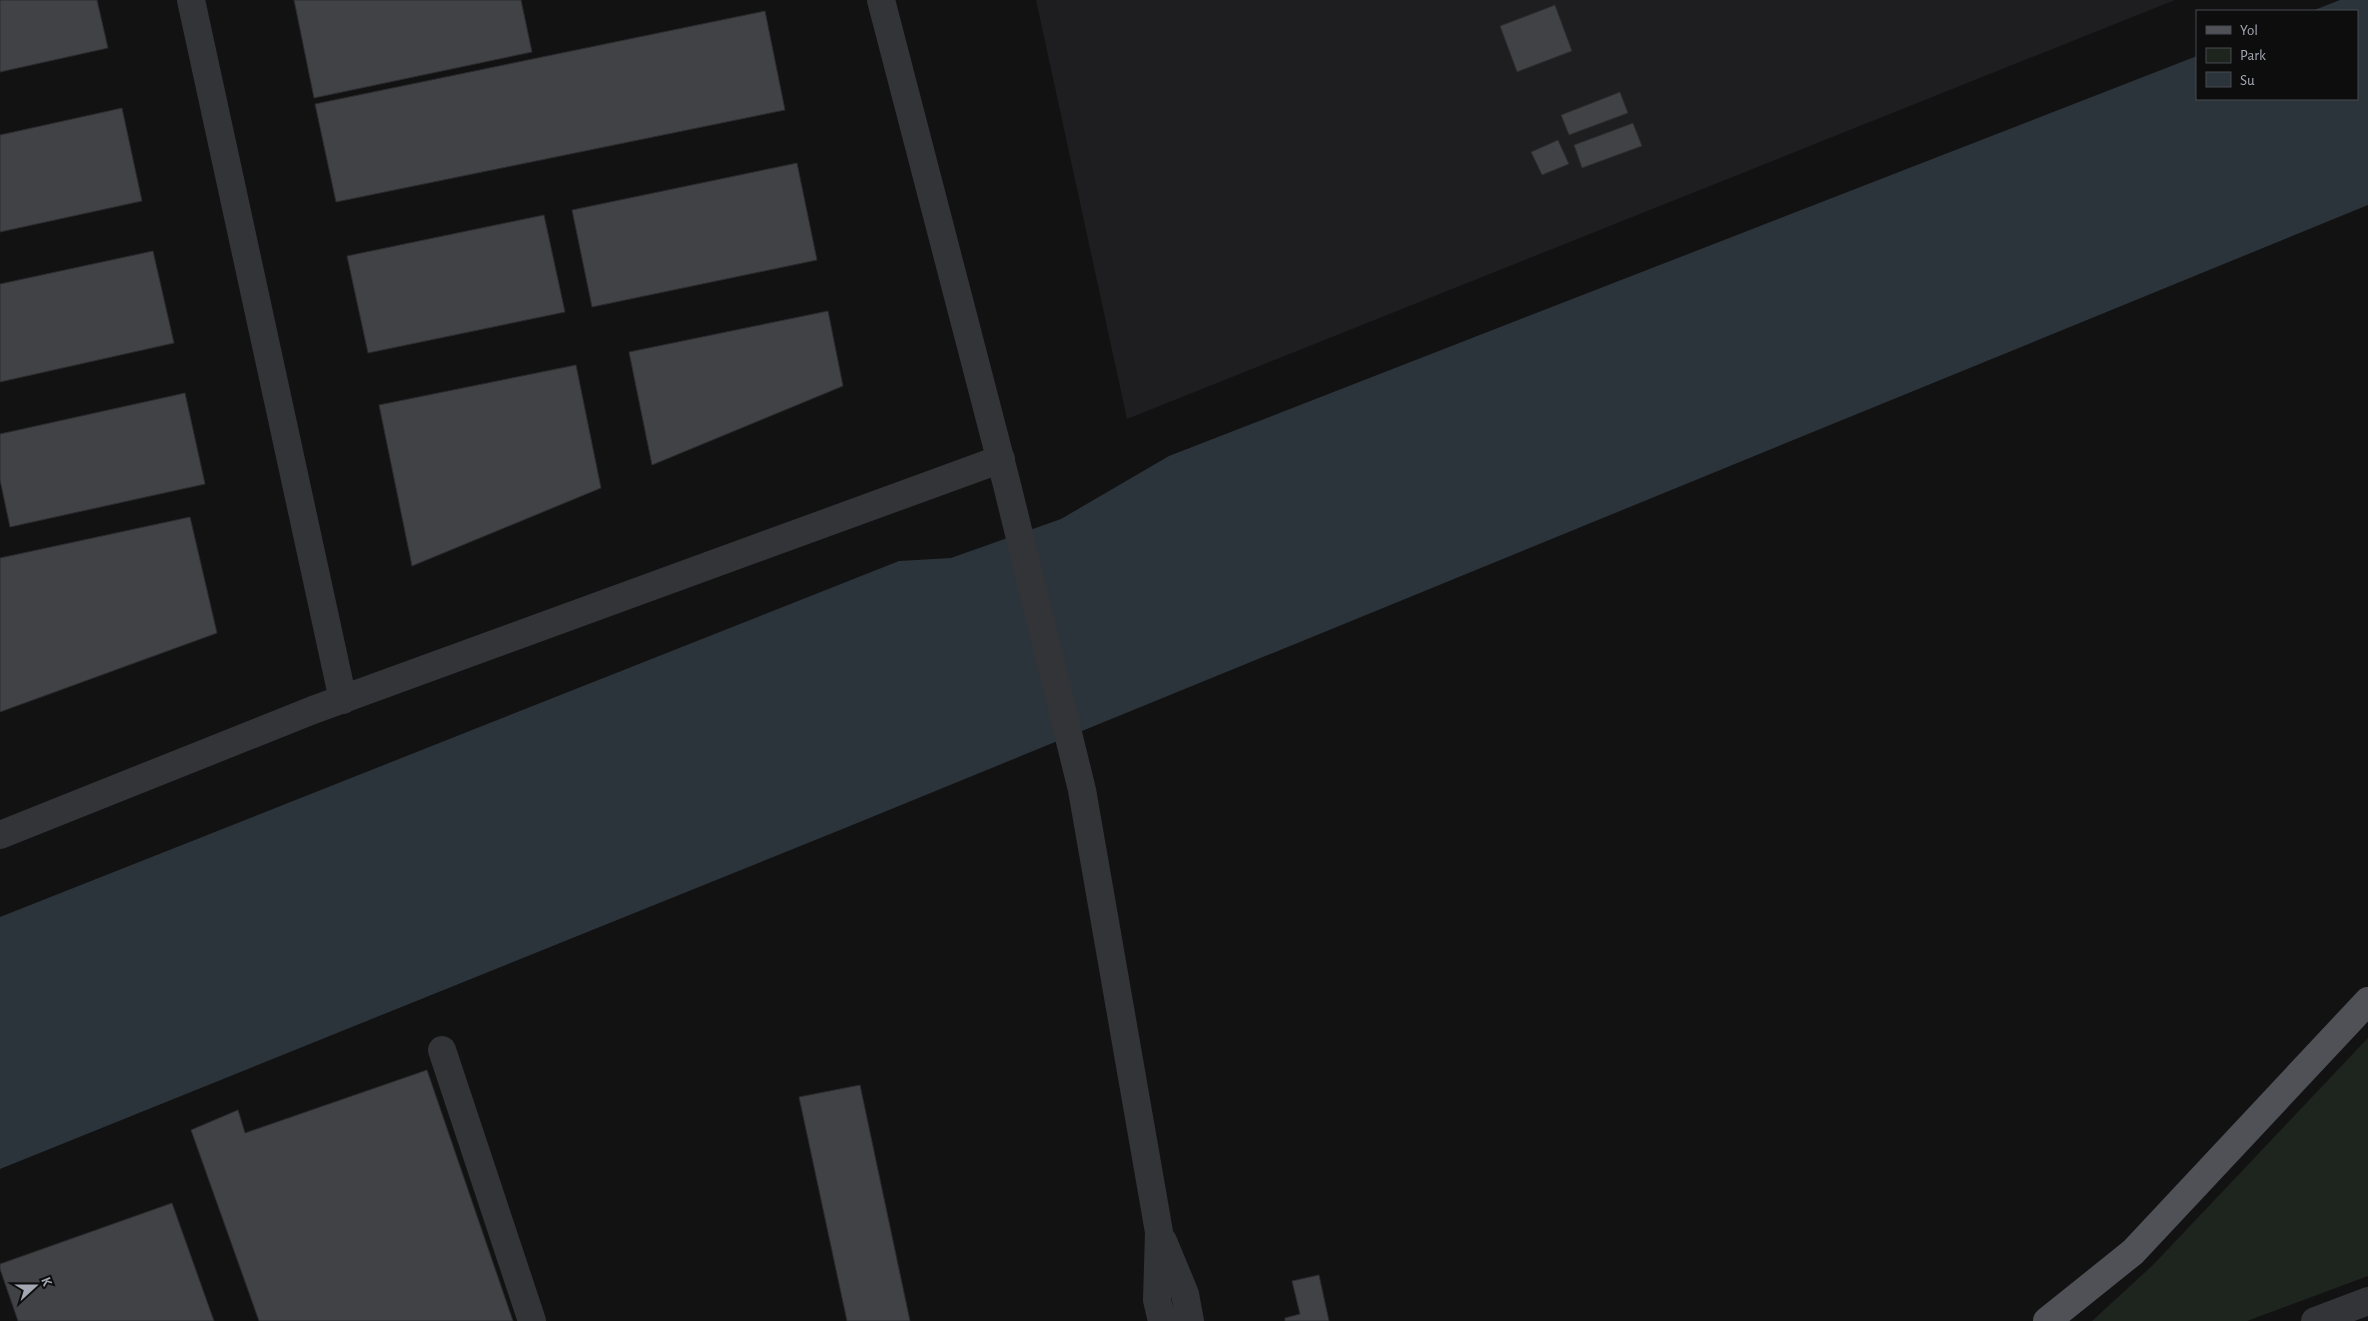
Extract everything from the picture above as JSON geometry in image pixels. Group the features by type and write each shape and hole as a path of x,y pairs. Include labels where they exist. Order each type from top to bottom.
{"main road":[{"path":"2047,1321 2133,1252 2368,1001"}],"street":[{"path":"191,0 343,700"},
{"path":"881,0 1003,470 1082,790 1159,1232 1157,1300 1162,1321"},
{"path":"0,835 343,700 1003,470"},
{"path":"442,1050 532,1321"},
{"path":"1159,1232 1185,1294 1190,1321"},
{"path":"2315,1321 2368,1301"}],"shaded area":[{"path":"1036,0 2175,0 1127,419"}],"green space":[{"path":"2368,1038 2368,1276 2247,1321 2092,1321 2153,1265"}],"water":[{"path":"2340,0 2368,0 2368,205 845,828 0,1169 0,917 899,561 951,558 1061,519 1169,456 2196,56 2196,100 2358,100 2358,10 2315,10"}],"building":[{"path":"0,0 97,0 108,48 0,72"},
{"path":"294,0 521,0 532,52 314,98"},
{"path":"1555,5 1572,51 1517,72 1500,26"},
{"path":"765,11 785,110 336,202 315,104"},
{"path":"1620,92 1628,113 1569,135 1561,115"},
{"path":"122,108 142,201 0,232 0,135"},
{"path":"1633,123 1642,146 1582,168 1574,145"},
{"path":"1558,140 1569,164 1542,175 1531,152"},
{"path":"797,163 817,260 592,307 572,210"},
{"path":"544,215 565,312 368,353 347,256"},
{"path":"153,251 174,343 0,382 0,284"},
{"path":"828,311 843,386 652,465 629,352"},
{"path":"576,365 601,488 412,566 379,405"},
{"path":"185,393 205,484 10,527 0,480 0,434"},
{"path":"190,517 217,633 0,712 0,558"},
{"path":"427,1070 513,1321 259,1321 191,1130 238,1110 245,1133"},
{"path":"860,1085 910,1321 847,1321 799,1097"},
{"path":"172,1203 214,1321 18,1321 0,1269 0,1264"},
{"path":"1319,1275 1329,1321 1285,1321 1285,1318 1300,1314 1292,1281"}]}
